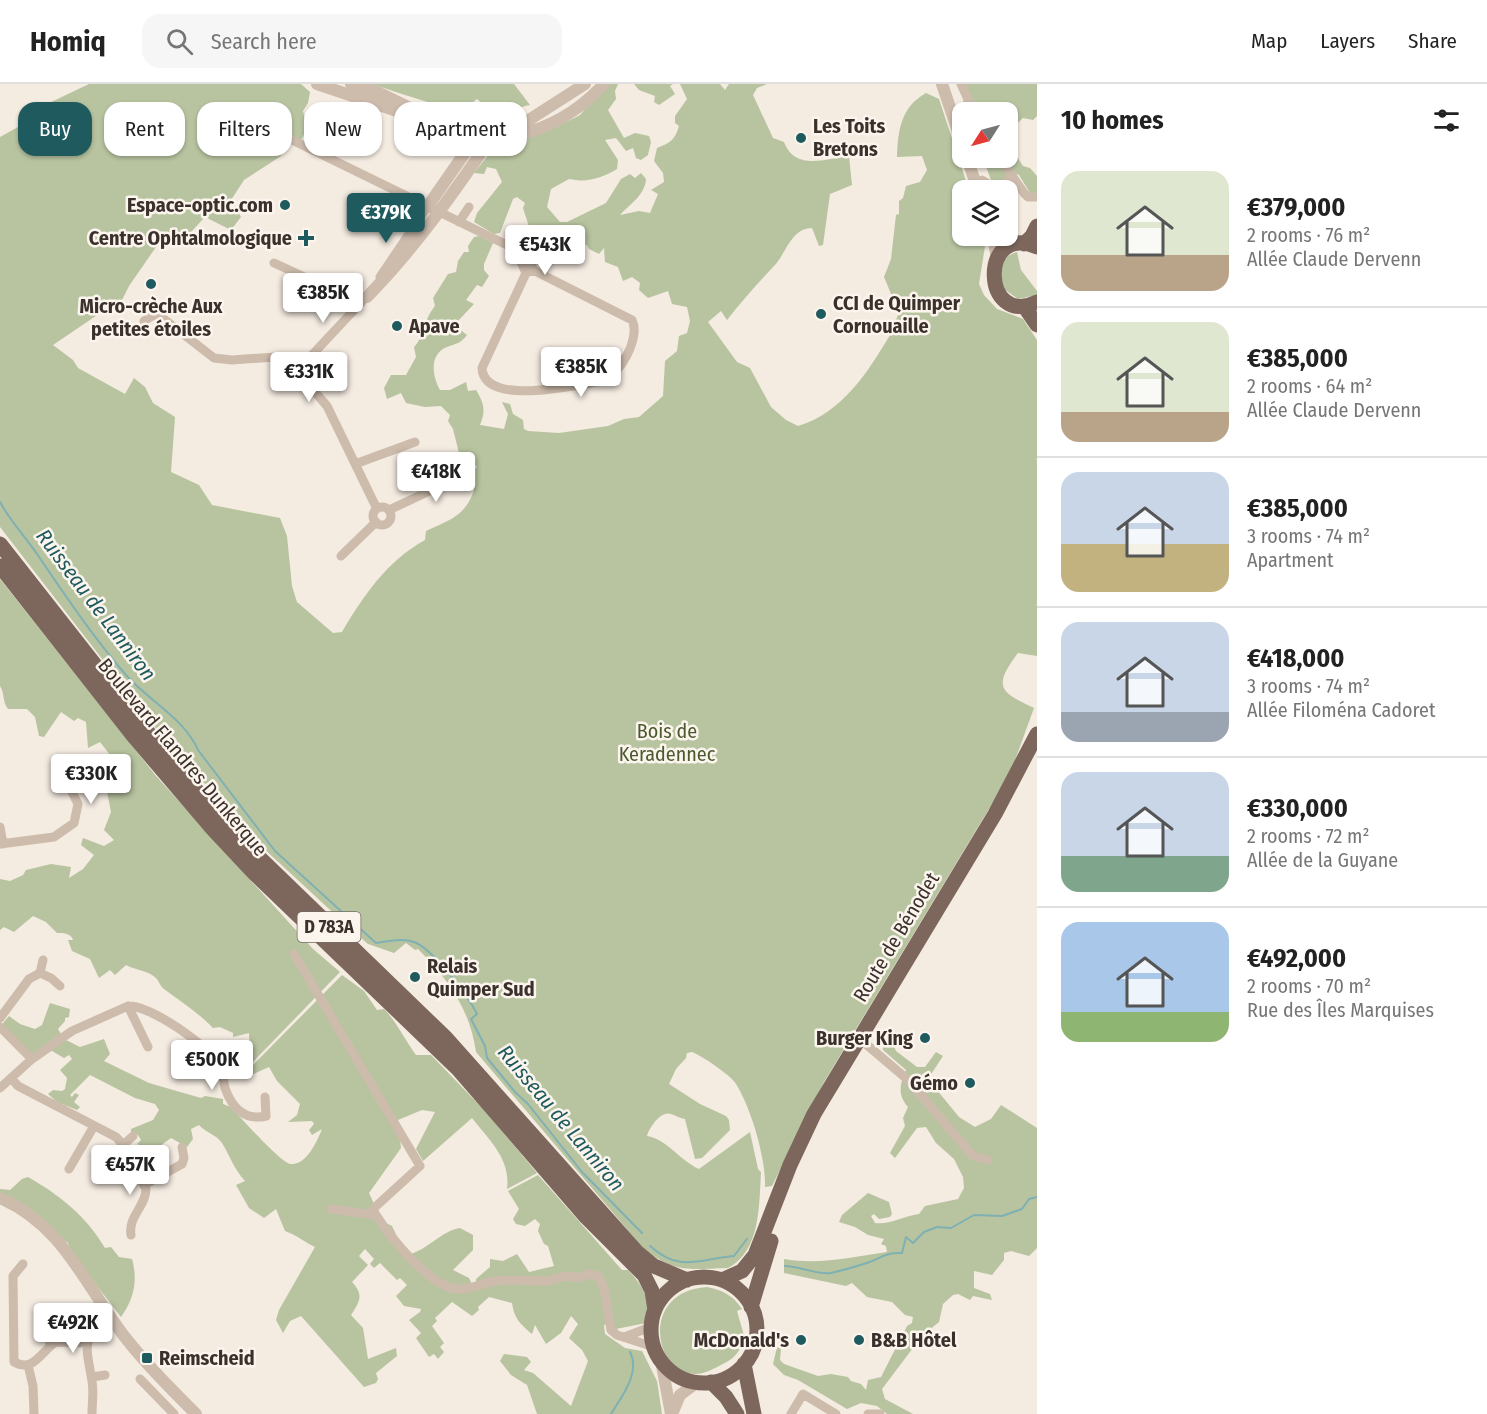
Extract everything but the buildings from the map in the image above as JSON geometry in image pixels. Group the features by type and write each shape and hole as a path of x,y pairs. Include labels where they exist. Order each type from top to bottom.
{"main road":[{"path":"1037,226 1026,245 1002,252 997,259 993,278 995,287 1008,302 1030,304 1037,325"},
{"name":"Boulevard Flandres Dunkerque","path":"0,544 163,751 234,833 446,1038 636,1252 660,1269 687,1280"},
{"name":"Boulevard Flandres Dunkerque","path":"0,566 135,738 210,826 254,873 458,1069 586,1217 644,1275 652,1291 655,1310"},
{"name":"Route de Bénodet","path":"722,1280 742,1271 756,1255 790,1165 814,1114 995,814 1037,734"},
{"name":"Route de Bénodet","path":"752,1307 772,1238 821,1122 1037,758"},
{"path":"703,1383 729,1376 744,1364 756,1337 752,1307 739,1291 722,1280 705,1277 687,1280 668,1291 655,1310 651,1327 657,1354 676,1376 703,1383 726,1396 737,1414"},
{"path":"744,1364 754,1414"}],"street":[{"path":"317,84 394,110"},
{"path":"351,84 384,95 396,102"},
{"path":"527,121 585,84"},
{"path":"527,133 579,108 604,84"},
{"path":"942,84 952,114"},
{"path":"950,84 956,102"},
{"path":"961,84 969,102"},
{"path":"292,140 515,249 529,271 632,320 635,334 613,376 603,381 516,392 498,387 485,379 482,371 483,364 529,271"},
{"path":"297,371 401,261 434,209 478,156"},
{"path":"1009,168 1019,188 1028,197 1037,197"},
{"path":"459,222 469,207"},
{"path":"995,246 997,259"},
{"path":"274,263 364,300"},
{"path":"144,321 152,316 160,316 214,358 232,360 276,357 297,371 327,406 377,509"},
{"path":"355,464 415,442"},
{"path":"377,509 388,510 440,486 442,466"},
{"path":"377,509 373,515 380,525 387,524 391,516 388,510"},
{"path":"341,556 376,522"},
{"path":"0,827 2,844 54,837 66,831 74,823 78,804 58,764"},
{"path":"294,954 420,1166 373,1209 390,1236 410,1258 437,1280 455,1289 495,1281 549,1281 571,1276 577,1278 588,1274 598,1276 604,1288 611,1330 657,1354 671,1414"},
{"path":"0,1018 26,982 40,973 43,960"},
{"path":"40,973 51,978 60,986"},
{"path":"128,1006 148,1047"},
{"path":"0,1088 32,1059 72,1031 128,1006 143,1008 206,1048 221,1066 230,1098 245,1116 251,1118 266,1116 265,1097"},
{"path":"0,1027 32,1059"},
{"path":"867,1045 907,1079 973,1156 988,1160"},
{"path":"11,1078 18,1086 116,1137 123,1145 147,1193 129,1224 131,1235"},
{"path":"69,1169 94,1126"},
{"path":"123,1145 133,1136"},
{"path":"144,1185 180,1166 184,1158 182,1147"},
{"path":"0,1198 23,1209 49,1229 107,1316"},
{"path":"0,1204 23,1216 50,1237 107,1316 189,1414"},
{"path":"331,1209 376,1215"},
{"path":"23,1263 13,1276 12,1356 17,1364 28,1365 51,1346 61,1341 88,1343"},
{"path":"49,1309 51,1346"},
{"path":"92,1414 92,1377 86,1355 93,1331 107,1316"},
{"path":"624,1337 651,1327"},
{"path":"28,1365 33,1386 33,1414"},
{"path":"92,1377 105,1375"},
{"path":"153,1393 158,1378"},
{"path":"158,1378 196,1414"},
{"path":"140,1379 174,1414"},
{"path":"671,1414 680,1395 703,1383"},
{"path":"791,1414 803,1394 836,1414"},
{"path":"868,1414 880,1414"}],"green space":[{"name":"Bois de Keradennec","path":"89,84 301,84 310,92 308,102 304,102 304,134 301,140 292,140 292,102 197,102 197,156 281,156 244,180 231,200 241,217 231,230 205,217 191,232 156,247 129,286 119,306 109,307 53,345 73,360 78,368 125,394 134,378 145,387 153,403 175,417 171,472 199,485 212,505 280,518 287,536 292,586 297,602 333,633 342,632 368,592 399,558 425,540 426,531 461,512 474,490 468,481 477,466 461,461 453,429 448,421 450,415 441,406 425,407 406,403 401,393 387,399 384,388 391,375 406,375 416,357 414,347 435,306 433,298 448,274 456,272 458,261 464,252 469,252 468,246 474,237 479,236 493,243 484,264 484,270 489,276 482,287 477,285 466,300 474,304 458,321 458,328 467,335 460,342 441,350 435,360 434,372 440,390 450,390 466,382 468,391 476,390 483,407 480,425 504,429 508,414 502,402 510,404 513,414 523,420 524,429 528,431 559,433 608,426 624,419 639,417 663,396 665,361 677,351 679,336 687,333 690,321 687,307 672,304 668,291 648,298 639,290 640,283 632,277 623,281 618,267 605,262 604,248 599,254 589,249 587,245 566,238 552,241 541,235 530,243 526,241 531,233 523,208 525,203 517,197 513,199 500,233 494,234 474,222 477,213 502,182 496,169 487,167 484,174 474,173 487,156 527,156 527,138 548,131 580,115 606,84 618,84 615,91 616,99 608,110 624,138 635,133 649,136 651,142 648,155 641,160 636,158 633,148 626,151 616,138 605,140 618,160 617,169 594,179 569,179 551,189 547,207 560,222 567,222 606,203 621,179 630,174 635,178 641,173 646,179 643,190 620,215 639,211 650,213 658,194 651,190 664,182 663,173 654,161 657,148 669,143 676,135 679,126 675,123 675,116 687,99 680,84 720,84 725,90 729,84 767,84 757,88 753,95 773,138 784,142 795,157 803,160 821,161 849,156 852,185 830,194 823,245 819,246 812,228 799,232 778,261 727,320 721,311 708,322 737,362 750,368 771,407 786,420 798,426 828,412 852,390 873,363 891,332 899,313 884,277 891,259 899,201 903,198 906,186 920,182 927,170 922,156 897,157 898,138 902,120 911,105 926,93 939,99 952,138 952,168 962,168 966,180 952,180 952,246 985,246 979,284 984,295 997,309 1023,319 1037,340 1037,656 1018,653 1005,673 1003,681 1003,687 1007,692 1034,708 1010,774 824,1082 772,1186 765,1187 763,1162 756,1134 742,1094 733,1080 716,1066 692,1052 687,1053 686,1058 676,1069 669,1084 700,1104 726,1116 730,1130 702,1158 695,1159 685,1119 667,1113 653,1124 647,1136 661,1141 699,1169 750,1132 758,1169 761,1172 758,1212 752,1239 739,1260 728,1268 692,1269 674,1266 643,1248 476,1052 463,1008 448,983 429,960 418,949 415,950 406,943 394,953 368,944 249,835 225,808 216,789 204,783 154,726 0,527 0,137 18,127 18,156 92,156 92,102 51,102"},
{"path":"369,84 514,84 530,105 527,106 527,102 481,102 477,99 474,102 430,102"},
{"path":"634,84 673,84 670,86 675,94 659,105 654,102 655,96 639,90"},
{"path":"961,84 1037,84 1037,116 1033,120 1023,118 1018,123 1018,102 963,102 965,99"},
{"path":"1018,157 1023,166 1030,168 1037,176 1037,194 1030,193 1019,175 1009,171 1008,180 991,180 987,168 1018,168"},
{"path":"1017,252 1021,270 1037,291 1037,295 1018,299 1004,289 1001,277 1003,262"},
{"path":"0,579 156,776 313,949 340,972 250,1065 249,1033 233,1037 233,1033 220,1027 213,1028 164,989 149,973 126,965 115,975 110,970 99,978 90,959 72,951 68,940 73,940 70,936 57,933 46,922 33,916 14,932 4,927 0,930 0,879 10,881 23,875 26,870 51,864 71,867 69,878 83,869 94,855 81,845 83,838 104,846 114,840 104,830 111,812 107,792 119,784 113,770 114,760 100,742 88,748 86,722 78,718 74,721 61,712 44,737 39,736 35,717 27,709 8,709 6,706 0,686"},
{"path":"342,975 364,991 377,1010 384,1009 416,1055 431,1055 486,1112 537,1173 507,1189 506,1168 502,1159 492,1142 472,1118 423,1161 416,1149 435,1112 422,1110 398,1120 401,1148 369,1193 382,1221 392,1226 400,1243 410,1254 453,1230 460,1228 473,1235 473,1250 453,1270 469,1278 472,1284 476,1283 476,1279 490,1267 490,1259 503,1261 517,1254 529,1272 554,1266 548,1246 544,1244 538,1231 540,1224 535,1219 525,1226 516,1224 513,1219 519,1209 508,1191 538,1175 622,1270 628,1270 642,1287 648,1308 646,1323 616,1329 611,1323 604,1325 605,1334 625,1348 642,1351 657,1381 662,1414 537,1414 527,1385 511,1375 500,1361 504,1354 527,1357 531,1362 524,1370 533,1373 571,1406 588,1361 582,1350 569,1338 578,1324 571,1316 561,1333 546,1344 535,1325 532,1334 521,1324 514,1313 512,1303 489,1297 472,1316 452,1302 435,1318 437,1321 432,1326 444,1343 440,1347 444,1352 438,1359 434,1354 429,1357 416,1338 421,1333 409,1320 421,1309 404,1306 396,1296 407,1285 400,1278 397,1280 380,1263 374,1268 370,1264 374,1259 365,1249 359,1256 368,1265 352,1282 358,1291 359,1298 351,1315 363,1328 368,1359 396,1348 397,1356 376,1373 378,1379 376,1383 364,1387 301,1316 290,1321 283,1333 276,1320 279,1310 315,1247 285,1231 276,1209 264,1218 249,1208 236,1185 245,1181 220,1140 199,1125 191,1129 193,1139 187,1147 171,1138 153,1151 137,1144 141,1140 138,1135 131,1133 131,1129 153,1120 159,1110 155,1104 135,1098 90,1075 70,1095 72,1097 75,1093 79,1095 74,1102 80,1107 77,1110 57,1102 48,1094 53,1090 65,1089 67,1078 60,1070 72,1059 69,1055 64,1058 52,1051 32,1055 4,1029 3,1023 9,1016 20,1024 35,1029 42,1025 50,1003 70,1009 69,1017 65,1018 58,1029 64,1039 80,1047 104,1039 110,1054 104,1061 149,1083 201,1098 205,1096 223,1099 223,1104 231,1107 278,1156 290,1164 302,1161 307,1156 322,1129 312,1135 309,1130 314,1124 312,1121 288,1122 297,1115 300,1104 277,1081 269,1067 247,1077 235,1079 239,1073 250,1068"},
{"path":"892,1042 896,1051 917,1067 925,1067 936,1052 943,1056 928,1079 959,1117 975,1127 991,1119 1001,1105 1037,1128 1037,1248 1029,1256 1011,1251 1004,1253 1004,1260 992,1275 974,1271 974,1288 990,1294 992,1300 973,1296 970,1300 958,1294 953,1295 943,1304 939,1322 922,1336 882,1389 885,1399 913,1414 887,1414 877,1406 861,1403 847,1409 798,1380 784,1375 773,1364 777,1347 781,1348 780,1360 784,1364 818,1376 831,1374 848,1377 851,1381 861,1384 866,1390 868,1380 881,1377 907,1326 912,1323 913,1317 905,1315 892,1302 867,1297 852,1283 846,1286 784,1273 784,1259 823,1261 887,1252 886,1246 881,1244 884,1239 868,1235 855,1227 839,1222 842,1215 868,1193 889,1202 892,1214 890,1217 879,1219 874,1214 871,1216 875,1223 892,1222 919,1214 925,1206 958,1199 964,1188 963,1177 954,1159 936,1143 926,1127 917,1128 895,1158 890,1153 905,1126 903,1118 908,1107 901,1093 906,1070 883,1050 883,1044"},
{"path":"28,1177 81,1216 105,1248 111,1247 119,1257 132,1259 135,1274 134,1289 121,1317 70,1251 68,1243 0,1196 0,1189 10,1190 22,1179"},
{"path":"707,1287 727,1294 739,1304 742,1309 737,1311 745,1339 739,1351 729,1361 713,1369 694,1374 678,1369 667,1357 661,1341 661,1323 668,1306 683,1293"}],"waterway":[{"name":"Ruisseau de Lanniron","path":"0,502 102,646 126,675 184,729 275,851 376,943 400,940 414,942 422,946 440,963 477,1014 471,1019 485,1046 487,1058 528,1104 582,1172 642,1233"},
{"name":"Ruisseau de Lanniron","path":"785,1266 825,1273 845,1270 887,1255 902,1253 906,1237 913,1243 924,1232 937,1227 951,1228 974,1215 1002,1216 1022,1209 1029,1199 1037,1197"},
{"name":"Ruisseau de Lanniron","path":"650,1246 671,1259 690,1262 734,1256 747,1239"},
{"path":"611,1414 631,1376 633,1360 630,1352"}],"place":[{"name":"Les Toits Bretons","path":"801,138"},
{"name":"Espace-optic.com","path":"285,205"},
{"name":"Centre Ophtalmologique","path":"306,238"},
{"name":"Micro-crèche Aux petites étoiles","path":"151,284"},
{"name":"CCI de Quimper Cornouaille","path":"821,314"},
{"name":"Apave","path":"397,326"},
{"name":"Relais Quimper Sud","path":"415,977"},
{"name":"Burger King","path":"925,1038"},
{"name":"Gémo","path":"970,1083"},
{"name":"McDonald's","path":"801,1340"},
{"name":"B&B Hôtel","path":"859,1340"},
{"name":"Reimscheid","path":"147,1358"}]}
